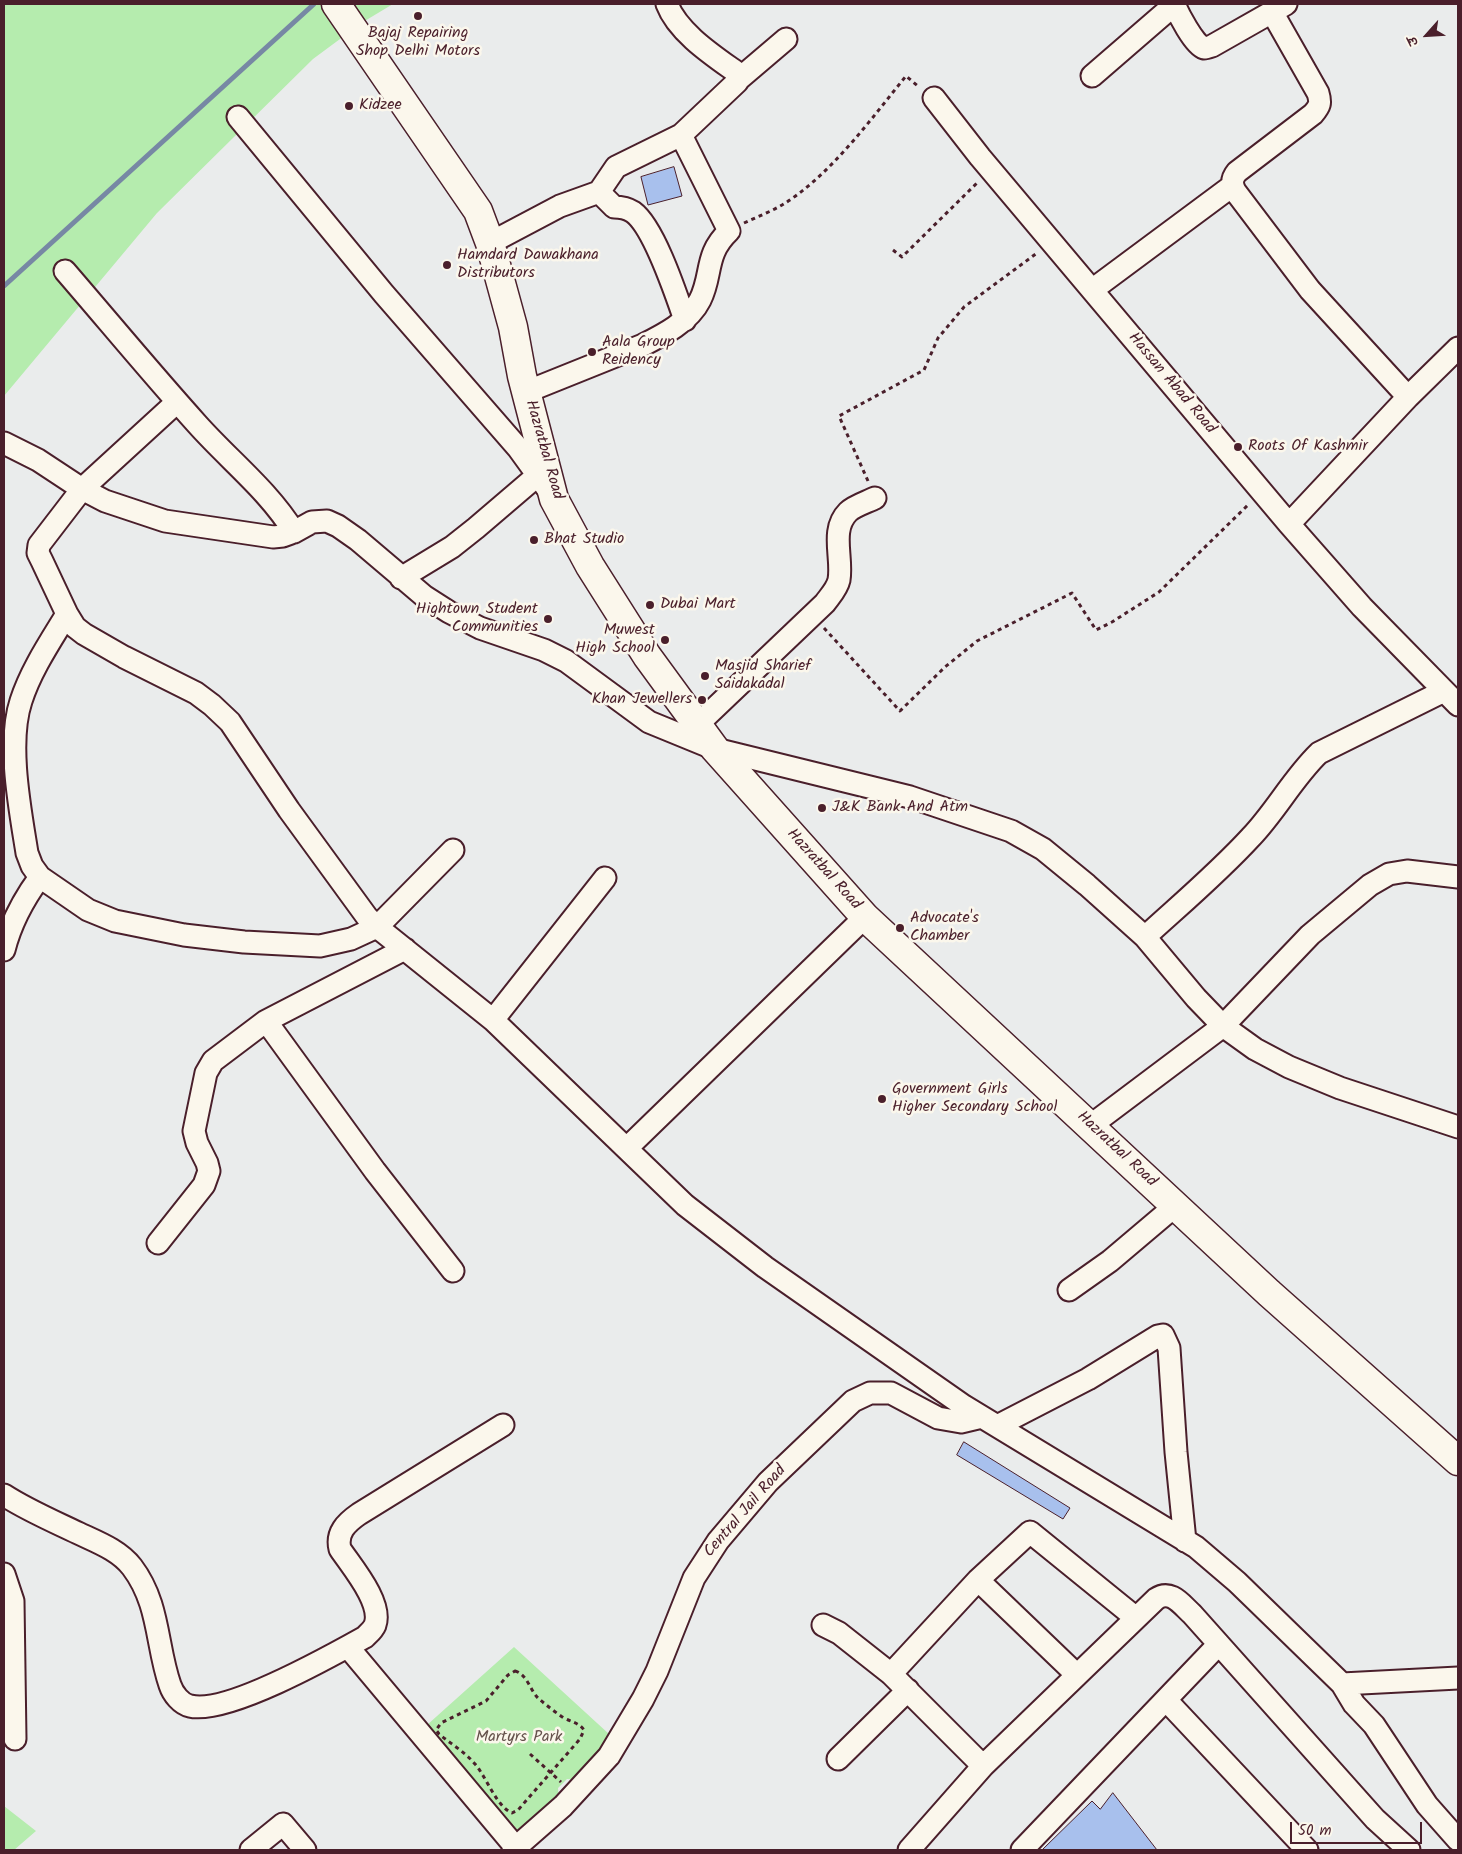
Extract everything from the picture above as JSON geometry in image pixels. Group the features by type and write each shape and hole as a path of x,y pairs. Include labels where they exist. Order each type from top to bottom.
{"main road":[{"name":"Hazratbal Road","path":"336,4 478,211 490,244 513,327 526,392 554,499 590,566 647,656 715,750 865,917 1269,1293 1458,1461"}],"street":[{"path":"667,4 677,22 707,50 739,74 740,79"},
{"path":"1092,76 1174,4 1196,41 1205,48 1212,46 1279,8 1318,93 1320,106 1313,114 1237,172 1233,177 1232,186 1310,290 1408,397"},
{"path":"490,244 560,206 599,192 616,167 681,136 740,79 786,39"},
{"name":"Hassan Abad Road","path":"934,98 991,170 1289,524 1362,607 1451,698"},
{"path":"238,117 384,294 518,448 554,499"},
{"path":"526,392 658,338 685,320 700,301 710,262 719,241 729,231 681,136"},
{"path":"1092,290 1232,186"},
{"path":"599,192 614,207 623,207 633,212 642,222 653,240 671,280 685,320"},
{"path":"65,271 198,426 270,498 294,532"},
{"path":"1289,524 1408,397 1458,348"},
{"path":"177,402 82,489 39,545 38,553 67,614 76,627 84,634 124,658 196,693 230,722 289,810 367,917 493,1020 685,1205 765,1267 890,1356 990,1422 1196,1547 1237,1582 1342,1684 1354,1704 1374,1725 1427,1805 1458,1840"},
{"path":"4,443 38,460 82,489 105,501 165,520 273,537 294,532 312,522 319,520 327,521 358,540 401,578 449,612 480,628 544,650 566,661 636,714 650,722 715,750 910,797 1011,831 1043,849 1061,863 1145,937 1196,998 1223,1026 1272,1059 1340,1088 1458,1127"},
{"path":"401,578 458,542 538,475"},
{"path":"697,725 825,603 839,582 841,564 838,537 843,518 850,510 875,498"},
{"path":"67,614 35,666 24,693 16,722 14,741 15,761 27,852 32,866 40,877 88,910 116,921 184,934 244,942 320,946 351,939 377,927 453,850"},
{"path":"1145,937 1223,866 1252,836 1278,806 1308,764 1319,754 1451,698"},
{"path":"1090,1126 1223,1026 1310,935 1370,885 1389,874 1407,871 1458,877"},
{"path":"4,950 14,918 22,902 40,877"},
{"path":"493,1020 605,878"},
{"path":"627,1148 865,917"},
{"path":"158,1243 204,1185 208,1176 207,1163 197,1143 194,1131 203,1085 209,1066 220,1055 266,1022 405,949"},
{"path":"266,1022 375,1171 453,1271"},
{"path":"1069,1290 1110,1261 1175,1206"},
{"name":"Central Jail Road","path":"516,1850 575,1794 608,1756 643,1699 657,1671 694,1578 705,1559 768,1482 853,1401 870,1393 891,1393 938,1418 961,1422 990,1422 1088,1380 1167,1331 1184,1540"},
{"path":"4,1495 21,1506 115,1551 132,1566 154,1608 170,1687 180,1700 190,1706 206,1707 232,1700 273,1684 365,1637 375,1625 377,1612 374,1601 340,1549 338,1541 341,1531 359,1514 503,1425"},
{"path":"891,1674 978,1580 1030,1532 1136,1618"},
{"path":"4,1574 13,1601 16,1739"},
{"path":"978,1580 1077,1675"},
{"path":"909,1850 983,1766 1156,1599 1166,1594 1172,1596 1192,1614 1374,1819 1409,1850"},
{"path":"823,1625 839,1632 891,1674 983,1766"},
{"path":"1033,1847 1113,1754 1218,1645"},
{"path":"348,1647 516,1850"},
{"path":"1342,1684 1458,1678"},
{"path":"838,1759 908,1690"},
{"path":"1166,1700 1307,1850"},
{"path":"251,1850 283,1824 305,1850"}],"path":[{"path":"729,231 783,204 814,180 848,147 906,76 934,98"},
{"path":"893,250 902,257 991,170"},
{"path":"875,498 839,416 924,370 938,338 964,307 1052,242"},
{"path":"812,616 900,711 945,667 977,641 1072,593 1096,630 1112,622 1159,592 1262,492"},
{"path":"518,1672 546,1705 566,1719 577,1723 584,1730 580,1740 551,1774 518,1810 514,1813 510,1812 501,1805 484,1774 470,1758 436,1730 441,1723 486,1701 508,1675 518,1672"},
{"path":"530,1754 575,1794"}],"green space":[{"path":"4,4 393,4 363,22 313,59 157,213 4,396"},
{"name":"Martyrs Park","path":"514,1647 609,1734 605,1747 581,1780 567,1779 558,1788 559,1801 516,1835 427,1725"},
{"path":"4,1806 36,1831 14,1850 4,1850"}],"building":[{"path":"674,167 682,196 648,205 641,177"},
{"path":"964,1442 1070,1508 1063,1519 957,1455"},
{"path":"1113,1793 1157,1850 1042,1850 1092,1801 1100,1809"}],"waterway":[{"path":"4,286 314,4"}],"place":[{"name":"Bajaj Repairing Shop Delhi Motors","path":"418,16"},
{"name":"Kidzee","path":"349,106"},
{"name":"Hamdard Dawakhana Distributors","path":"447,265"},
{"name":"Aala Group Reidency","path":"592,352"},
{"name":"Roots Of Kashmir","path":"1238,447"},
{"name":"Bhat Studio","path":"534,540"},
{"name":"Dubai Mart","path":"650,605"},
{"name":"Hightown Student Communities","path":"548,619"},
{"name":"Muwest High School","path":"665,640"},
{"name":"Masjid Sharief Saidakadal","path":"705,676"},
{"name":"Khan Jewellers","path":"702,700"},
{"name":"J&K Bank And Atm","path":"822,808"},
{"name":"Advocate's Chamber","path":"900,928"},
{"name":"Government Girls Higher Secondary School","path":"882,1099"}]}
